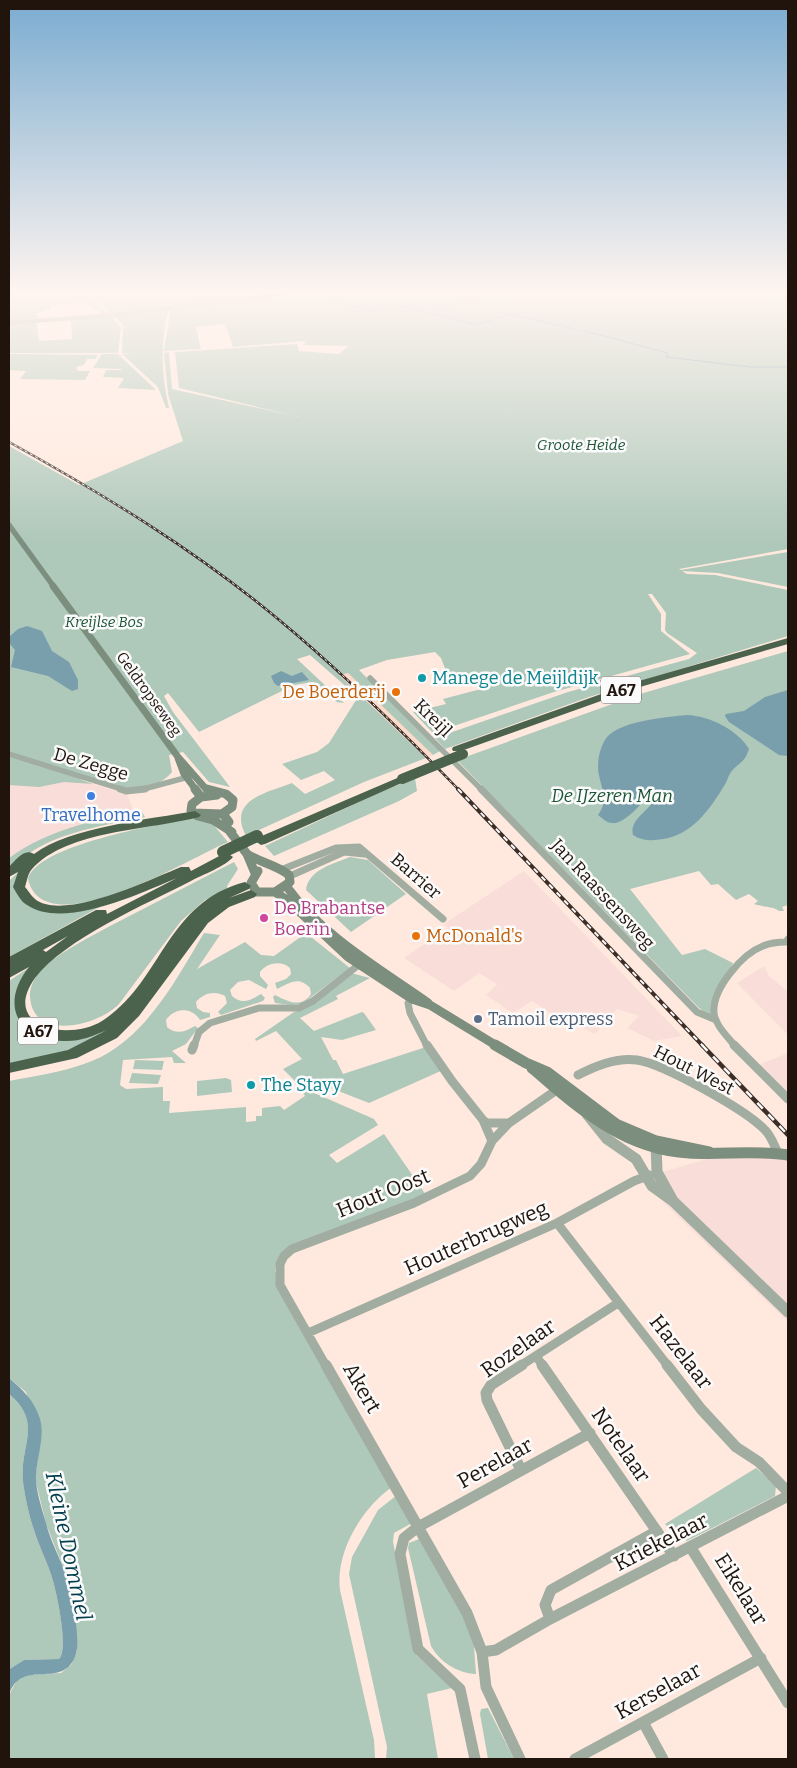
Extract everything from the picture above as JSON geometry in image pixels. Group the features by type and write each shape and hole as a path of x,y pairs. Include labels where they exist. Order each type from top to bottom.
{"highway":[{"name":"A67","path":"9,973 225,855 399,776 608,694 788,641"},
{"name":"A67","path":"460,752 608,701 788,646"},
{"name":"A67","path":"196,807 178,817 87,836 55,847 39,855 26,866 20,878 19,887 26,897 39,906 55,909 73,909 106,901 225,855"},
{"path":"9,873 28,855 61,838 196,807"},
{"name":"A67","path":"9,962 184,870"},
{"name":"A67","path":"102,922 42,961 26,976 20,987 17,1004 20,1015 27,1024 40,1032 67,1036 90,1032 111,1023 129,1006 192,918 213,901 249,890"},
{"name":"A67","path":"9,1068 72,1054 112,1034 134,1013 203,920 224,904 249,890"}],"main road":[{"name":"Geldropseweg","path":"9,525 178,758"},
{"path":"178,758 206,789 223,793 230,799 233,806 225,813 212,817"},
{"path":"178,758 180,767 192,787 196,807 232,832"},
{"path":"196,807 216,795 230,799"},
{"path":"225,813 232,832 249,858 260,870 285,872 279,892"},
{"path":"249,858 260,870"},
{"path":"260,870 250,882 249,890 279,892 340,941 362,962 526,1063 551,1075 616,1124 656,1145"},
{"path":"279,892 293,903"},
{"path":"526,1063 586,1114 610,1130 632,1141 691,1154 709,1152 785,1153"}],"street":[{"name":"Kreijl","path":"370,678 474,781"},
{"name":"De Zegge","path":"9,754 126,791 138,791 195,776"},
{"name":"Jan Raassensweg","path":"474,781 652,967 698,1012 716,1020"},
{"name":"Barrier","path":"285,872 300,863 340,847 359,847 444,919"},
{"name":"Barrier","path":"285,872 344,852 370,855"},
{"path":"787,942 767,943 737,965 719,992 714,1013 716,1020 730,1040 788,1099"},
{"path":"192,1050 199,1032 210,1023 259,1008 299,1008 312,1001 362,962"},
{"path":"415,996 408,1005 414,1023 445,1072 483,1120 492,1141"},
{"name":"Hout West","path":"578,1075 588,1069 622,1060 646,1061 754,1119 785,1153"},
{"name":"Hout Oost","path":"278,1266 283,1256 292,1249 414,1203 470,1176 481,1164 492,1141 509,1123 558,1089"},
{"path":"586,1114 607,1139 636,1159 652,1174"},
{"path":"483,1120 487,1123 509,1123"},
{"path":"656,1145 652,1174 657,1191 673,1201 788,1312"},
{"name":"Houterbrugweg","path":"308,1333 557,1223 652,1174"},
{"name":"Hazelaar","path":"557,1223 702,1409 736,1447 759,1462 788,1492"},
{"name":"Akert","path":"278,1266 280,1285 467,1613 482,1652 486,1687 520,1759"},
{"name":"Rozelaar","path":"521,1470 487,1400 486,1393 491,1385 618,1303"},
{"name":"Notelaar","path":"536,1356 674,1556"},
{"name":"Perelaar","path":"418,1527 590,1433"},
{"name":"Kriekelaar","path":"482,1652 496,1650 550,1619 691,1548 788,1496"},
{"path":"418,1527 404,1538 400,1554 418,1649 460,1689 475,1759"},
{"name":"Kriekelaar","path":"550,1619 545,1605 551,1590 657,1531"},
{"name":"Eikelaar","path":"691,1548 788,1703"},
{"name":"Kerselaar","path":"576,1759 761,1658"},
{"path":"643,1722 663,1759"}],"shaded area":[{"path":"171,535 290,623 363,686 433,755 426,758 353,688"},
{"path":"9,775 89,783 127,794 134,812 126,817 86,826 38,844 9,865"},
{"path":"524,871 682,1036 654,1041 627,1028 639,1016 617,1009 595,1034 549,1012 532,1001 513,1013 486,995 497,984 479,973 454,991 404,958 448,928 444,924"},
{"path":"764,966 769,976 788,992 788,1035 737,983"},
{"path":"788,1053 788,1094 759,1065"},
{"path":"713,1157 788,1159 788,1322 641,1181 656,1174"}],"green space":[{"path":"21,378 86,378 85,380 20,379"},
{"path":"114,378 143,378 156,390 118,388 124,378"},
{"path":"148,378 164,378 169,408 166,408 158,387"},
{"path":"166,378 171,378 172,389 299,417 179,388 178,378 788,378 788,549 679,569 788,552 788,587 718,573 682,571 687,574 715,575 788,590 788,636 589,697 445,749 435,738 568,692 689,659 697,653 667,633 665,630 666,613 652,594 648,594 661,614 661,631 690,654 554,692 433,733 413,712 446,704 443,699 496,685 489,678 459,685 446,671 441,658 435,652 387,660 359,670 440,751 433,755 348,673 339,675 426,758 364,782 246,836 241,824 242,814 245,806 252,800 271,790 292,783 305,794 335,780 324,771 301,780 282,764 317,752 329,743 358,697 310,655 297,659 344,703 337,702 313,682 294,685 199,732 168,693 164,696 173,712 230,787 209,782 183,752 169,755 172,772 163,780 140,788 116,787 79,779 93,784 64,782 39,787 9,785 9,446 79,485 183,441 168,394"},
{"name":"De IJzeren Man","path":"788,651 788,905 782,907 784,911 779,911 774,908 757,905 754,904 758,901 749,894 736,900 718,884 711,885 699,871 630,889 682,955 705,949 733,963 710,1016 698,1007 457,760 640,694"},
{"path":"415,778 417,791 399,801 274,856 265,846 378,793"},
{"path":"137,811 142,812 145,817 72,833 39,848 9,870 9,858 39,840 70,828"},
{"path":"190,818 211,822 228,842 153,878 120,892 89,902 61,904 40,898 28,879 36,867 53,856 75,847 127,831"},
{"path":"350,857 368,860 406,894 351,932 306,890 311,877 316,873 329,865"},
{"path":"234,862 238,869 227,886 228,890 205,900 181,921 119,1004 109,1012 97,1019 68,1026 54,1025 42,1020 34,1011 30,997 32,985 38,973 51,961 95,934"},
{"path":"28,863 16,881 38,908 103,905 9,957 9,881"},
{"path":"204,933 220,935 197,969 245,942 261,955 274,956 306,933 350,968 302,1004 275,1003 273,997 275,995 289,1001 298,1002 307,999 311,994 310,988 306,984 297,981 277,989 275,983 286,979 291,974 290,968 278,963 266,966 260,972 260,976 268,985 266,989 249,980 238,982 230,990 232,996 239,1000 250,1000 261,994 265,998 263,1001 221,1015 218,1012 227,1003 225,996 209,993 202,996 196,1002 197,1008 203,1012 210,1013 210,1017 200,1020 193,1013 183,1010 174,1013 166,1020 167,1027 177,1032 195,1026 198,1028 186,1044 172,1051 186,1063 174,1063 172,1057 123,1060 120,1085 126,1089 163,1087 163,1101 170,1101 169,1113 246,1107 246,1122 256,1121 256,1116 262,1116 262,1108 280,1106 284,1110 305,1096 298,1084 283,1069 302,1059 276,1031 256,1041 255,1039 294,1012 317,1002 351,973 370,978 336,996 338,999 300,1018 314,1031 362,1012 364,1013 376,1030 342,1040 321,1037 343,1074 426,1047 443,1070 369,1103 323,1085 312,1092 374,1119 378,1125 329,1155 337,1163 384,1134 426,1195 348,1227 277,1261 275,1270 278,1281 392,1487 371,1507 353,1532 346,1546 340,1576 340,1590 374,1740 375,1758 9,1759 9,1695 17,1680 25,1675 61,1673 71,1665 77,1652 66,1574 46,1524 35,1478 41,1436 26,1392 9,1378 9,1081 79,1066 101,1057 118,1046 148,1019 172,985"},
{"path":"30,967 19,985 15,1005 43,1035 114,1024 99,1041 39,1061 9,1065 9,981"},
{"path":"135,1060 164,1061 162,1070 133,1069"},
{"path":"132,1073 161,1075 158,1084 129,1083"},
{"path":"226,1078 231,1080 232,1092 197,1096 197,1081"},
{"path":"9,1394 19,1405 28,1425 23,1482 32,1525 55,1588 63,1633 63,1644 59,1659 24,1660 9,1670"},
{"path":"756,1468 776,1486 775,1496 687,1541 675,1535 665,1524"},
{"path":"397,1495 412,1523 394,1533 393,1542 416,1655 452,1688 427,1694 438,1759 386,1759 387,1747 349,1574 352,1557 378,1510"},
{"path":"419,1539 473,1633 476,1674 450,1666 439,1657 431,1646 408,1548 409,1543"},
{"path":"488,1708 514,1759 488,1759 480,1714 481,1709"}],"water":[{"path":"27,626 42,631 52,651 69,662 78,680 78,689 72,691 48,676 11,667 15,650 9,643 9,637 18,629"},
{"path":"281,671 292,676 302,672 309,680 278,686 274,683 271,676"},
{"path":"788,690 788,756 779,755 729,722 725,716 726,714 744,711 765,697"},
{"path":"687,715 704,718 722,725 737,735 749,749 743,760 731,772 713,803 699,820 673,837 651,840 633,835 633,829 637,819 649,807 654,798 647,796 632,813 616,823 608,822 598,815 604,800 598,760 603,743 609,735 616,730 635,723"},
{"path":"9,1378 28,1396 35,1406 40,1419 42,1432 36,1475 37,1486 52,1542 67,1580 75,1613 77,1647 76,1654 70,1665 62,1671 23,1677 15,1684 9,1695 10,1669 24,1660 59,1659 62,1653 63,1634 55,1588 38,1543 27,1506 23,1469 28,1425 19,1405 9,1394"}],"railway":[{"path":"9,442 148,524 246,594 302,639 348,681 458,789"},
{"path":"458,789 703,1046"},
{"path":"702,1045 788,1135"}],"place":[{"name":"Manege de Meijldijk","path":"422,678"},
{"name":"De Boerderij","path":"396,692"},
{"name":"Travelhome","path":"91,796"},
{"name":"De Brabantse Boerin","path":"264,918"},
{"name":"McDonald's","path":"416,936"},
{"name":"Tamoil express","path":"478,1019"},
{"name":"The Stayy","path":"251,1085"}],"park label":[{"name":"Groote Heide","path":"581,445"},
{"name":"Kreijlse Bos","path":"104,622"}],"water label":[{"name":"Kleine Dommel","path":"69,1546"}]}
